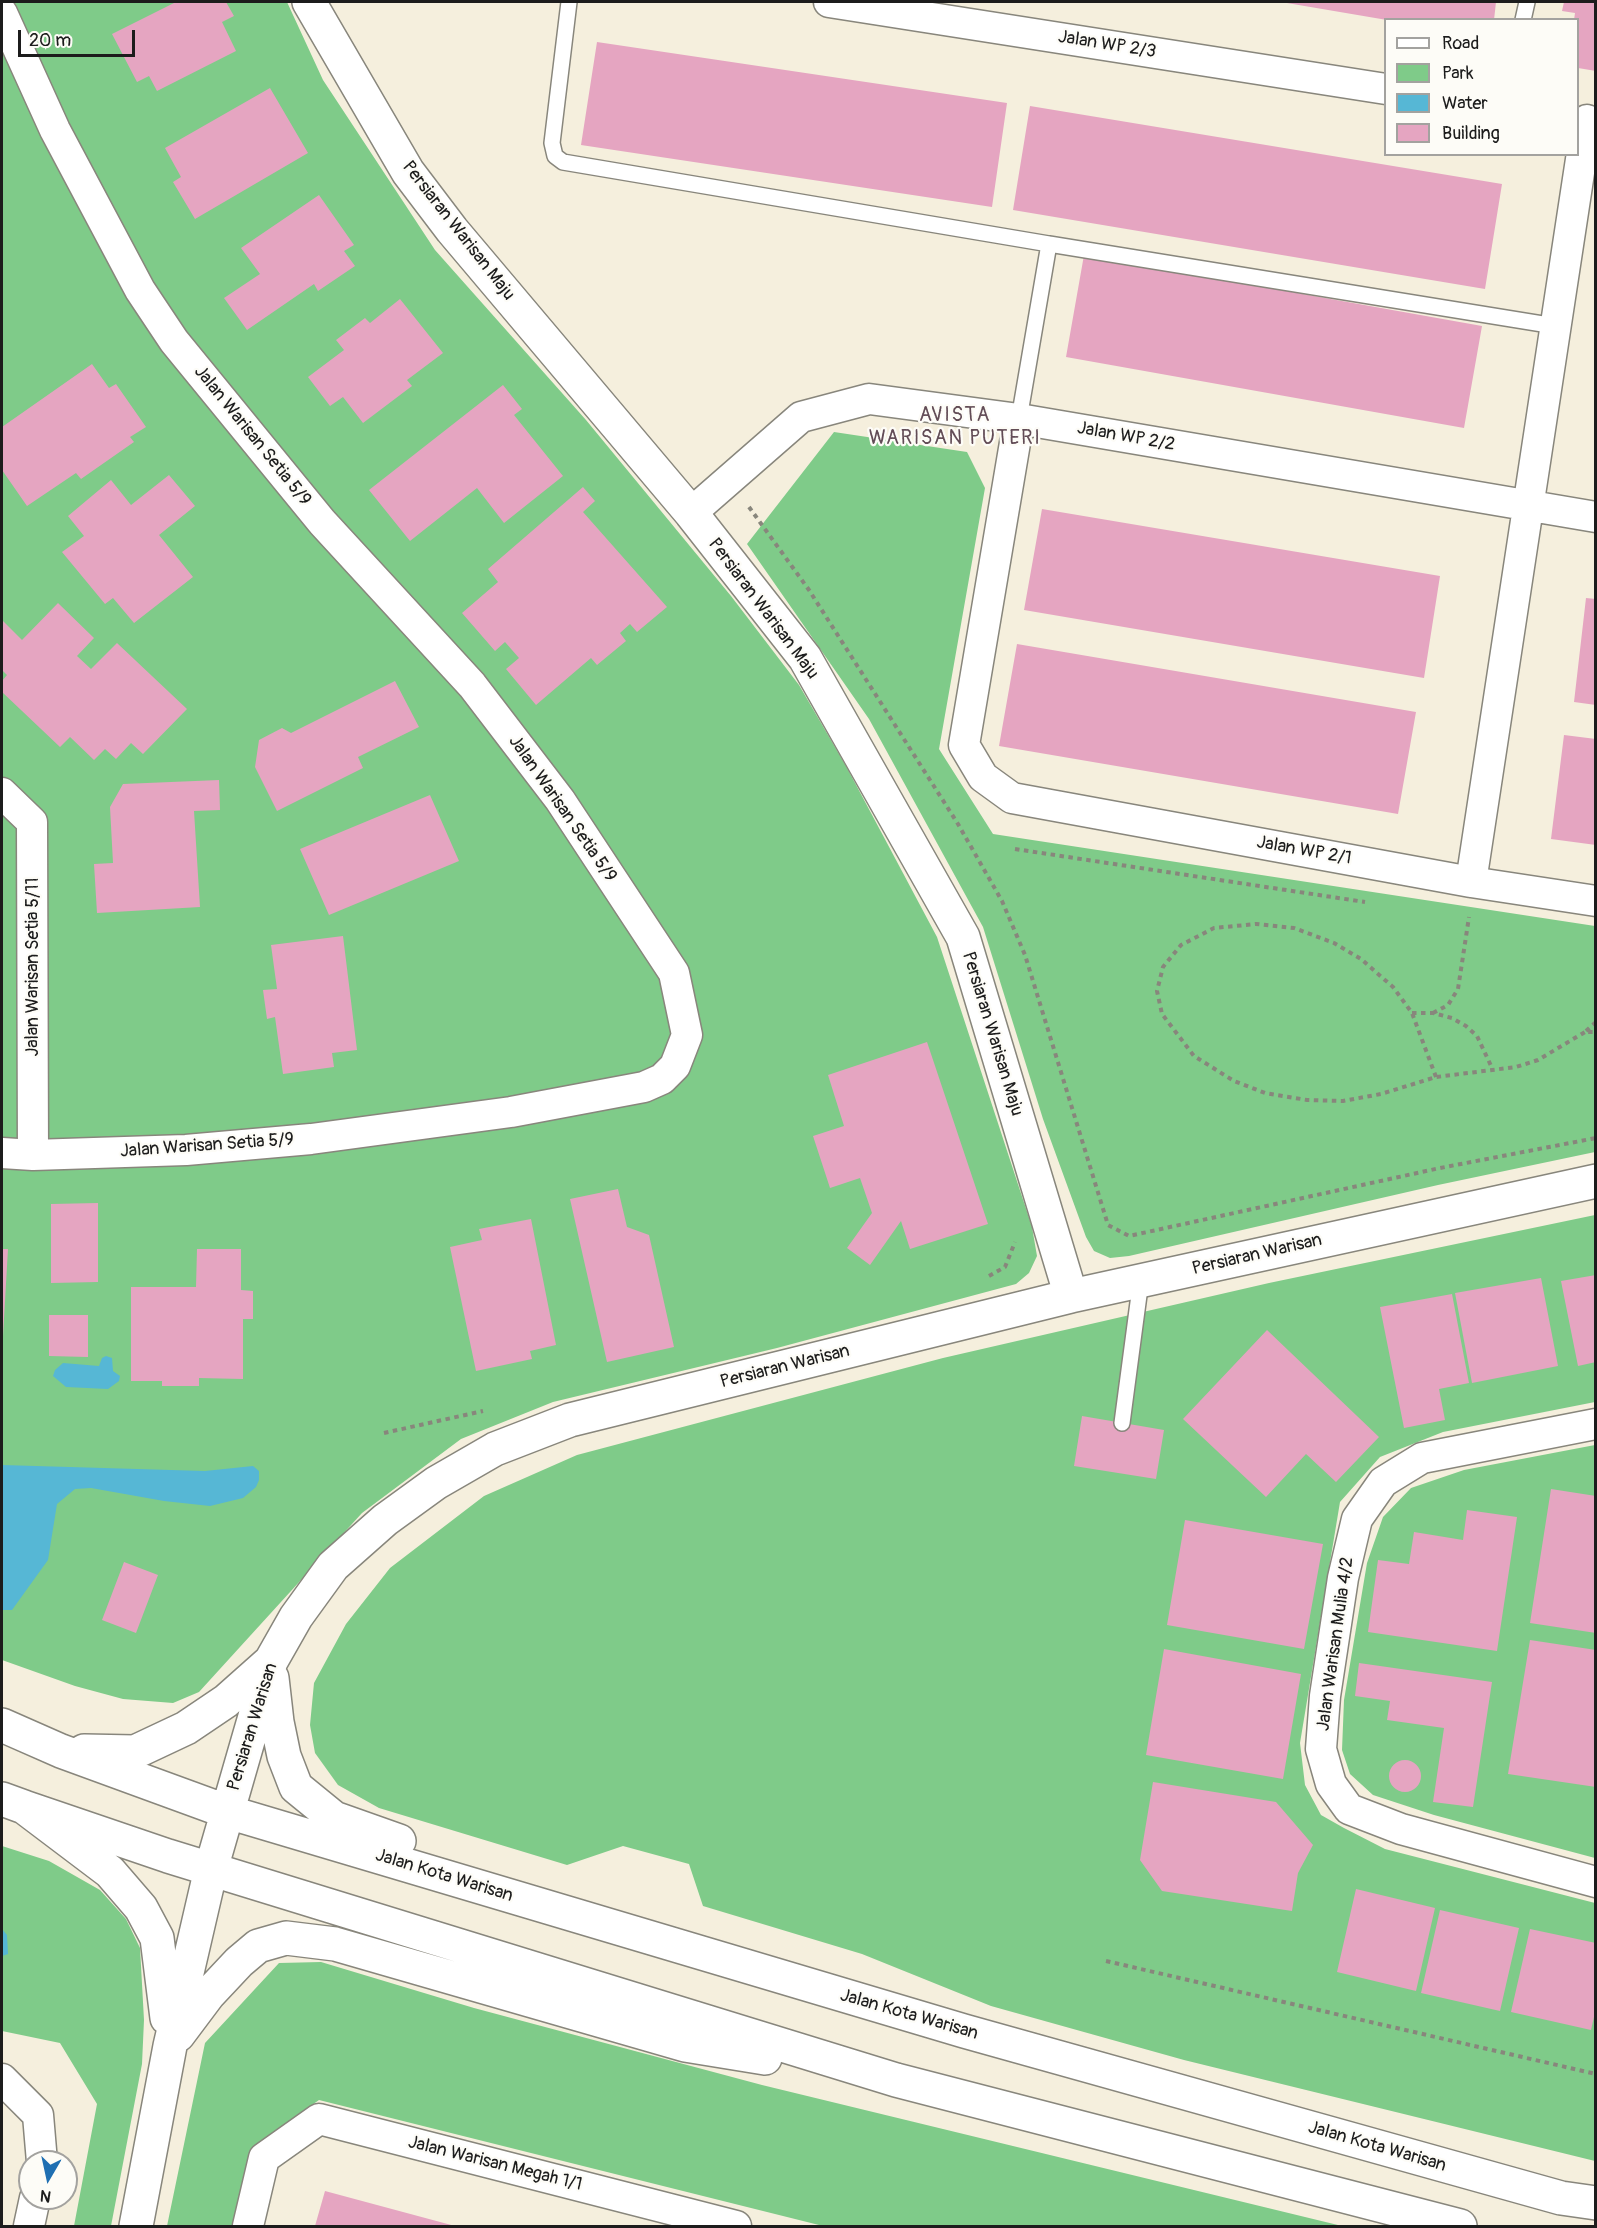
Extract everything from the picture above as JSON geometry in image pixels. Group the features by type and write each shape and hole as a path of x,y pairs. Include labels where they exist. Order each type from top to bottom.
{"street":[{"name":"Persiaran Warisan Maju","path":"309,2 408,172 452,230 691,513 805,658 963,937 1071,1296"},
{"name":"Jalan WP 2/3","path":"829,2 1384,88"},
{"name":"Jalan Warisan Setia 5/9","path":"2,13 55,130 140,290 174,341 322,522 472,685 560,800 674,973 687,1035 675,1066 653,1083 511,1113 311,1139 220,1147 33,1155 2,1153"},
{"path":"1471,882 1587,120"},
{"name":"Jalan WP 2/2","path":"691,513 801,417 869,399 1019,419 1596,517"},
{"name":"Jalan WP 2/1","path":"1019,419 964,745 983,777 1012,798 1471,882 1596,901"},
{"name":"Jalan Warisan Setia 5/11","path":"2,793 32,822 33,1155"},
{"name":"Persiaran Warisan","path":"136,2226 170,2046 211,1869 271,1661 296,1617 333,1566 393,1514 436,1483 495,1449 570,1420 1071,1296 1596,1181"},
{"name":"Jalan Warisan Mulia 4/2","path":"1596,1424 1422,1458 1383,1482 1357,1519 1342,1578 1325,1696 1321,1749 1331,1784 1349,1809 1401,1829 1596,1882"},
{"path":"61,1751 135,1752 186,1728 226,1701 271,1661"},
{"path":"271,1661 277,1722 284,1756 296,1786 334,1818 381,1835 735,1942 964,2031"},
{"name":"Jalan Kota Warisan","path":"2,1725 61,1751 228,1812 964,2031 1561,2198 1596,2203"},
{"path":"13,1803 211,1869 896,2080 1460,2226"},
{"path":"13,1803 110,1872 141,1908 157,1938 164,1978 170,2046"},
{"path":"170,2046 208,1995 239,1962 258,1946 285,1938 335,1944 685,2044 896,2080"},
{"path":"2,2079 38,2115 42,2150"},
{"name":"Jalan Warisan Megah 1/1","path":"248,2226 264,2158 319,2119 736,2226"},
{"path":"29,2226 32,2210"}],"lane":[{"path":"569,2 552,143 555,156 563,162 1555,326"},
{"path":"1524,18 1527,2"},
{"path":"1019,419 1048,244"},
{"path":"1122,1423 1141,1280"}],"path":[{"path":"1016,849 1376,903"},
{"path":"1457,916 1480,919"},
{"path":"1433,1014 1448,1005 1458,988 1469,917"},
{"path":"1436,1077 1412,1013 1393,987 1361,959 1334,943 1294,928 1256,924 1214,928 1181,945 1163,967 1157,992 1162,1014 1194,1056 1234,1080 1265,1093 1307,1100 1343,1101 1382,1094 1436,1077 1493,1070 1538,1060 1585,1032 1596,1022"},
{"path":"1412,1013 1452,1018 1466,1026 1476,1036 1493,1070"},
{"path":"1585,1032 1596,1032"},
{"path":"1129,1236 1440,1168 1596,1137"},
{"path":"978,1279 1005,1267 1013,1254 1016,1240"},
{"path":"384,1433 489,1410"},
{"path":"1106,1961 1596,2074"}],"green space":[{"path":"2,2 287,2 323,80 435,250 586,420 731,596 799,685 846,766 937,937 1032,1227 1037,1256 1029,1273 1016,1284 777,1348 553,1402 461,1439 362,1513 199,1692 173,1703 123,1699 75,1686 2,1660"},
{"path":"834,432 967,452 985,488 939,749 993,834 1595,926 1595,1152 1438,1185 1129,1256 1110,1258 1094,1251 1086,1237 1043,1119 983,927 869,719 747,544"},
{"path":"1595,1215 1595,1402 1443,1432 1380,1457 1340,1502 1300,1743 1305,1785 1321,1815 1344,1828 1385,1849 1595,1903 1595,2161 1184,2060 991,2006 862,1954 703,1906 689,1864 623,1846 567,1865 379,1808 338,1785 315,1753 310,1725 314,1683 346,1624 390,1568 484,1496 577,1455 943,1358 1269,1283"},
{"path":"1595,1445 1595,1858 1434,1815 1373,1795 1350,1774 1342,1750 1344,1700 1367,1563 1383,1517 1411,1488 1464,1470"},
{"path":"2,1846 49,1861 100,1890 126,1919 140,1948 144,2020 142,2064 111,2226 74,2226 97,2104 60,2043 2,2031"},
{"path":"321,1962 474,2008 762,2085 1342,2226 823,2226 319,2100 252,2148 234,2226 167,2226 205,2043 279,1963"}],"water":[{"path":"106,1356 112,1358 113,1371 120,1376 119,1381 108,1389 66,1387 53,1376 55,1370 63,1363 99,1366 102,1358"},
{"path":"2,1465 205,1471 253,1466 259,1471 259,1480 256,1487 243,1498 210,1506 164,1501 91,1488 75,1489 57,1504 48,1560 12,1610 2,1610"},
{"path":"2,1929 7,1935 8,1954 2,1956"}],"building":[{"path":"176,2 226,2 234,16 222,22 236,51 157,91 149,76 137,82 112,34"},
{"path":"1281,2 1496,2 1494,18 1384,19"},
{"path":"1564,2 1596,2 1596,71 1579,68 1579,18 1574,18 1575,13 1562,11"},
{"path":"597,42 1007,103 992,207 581,145"},
{"path":"270,88 308,153 195,219 173,182 181,177 165,148"},
{"path":"1030,106 1502,184 1485,289 1013,210"},
{"path":"319,195 354,245 344,251 355,266 318,291 314,284 247,330 224,298 260,274 241,248"},
{"path":"1084,255 1482,326 1464,428 1066,357"},
{"path":"400,299 443,353 407,380 412,386 363,423 343,397 330,406 308,377 344,350 336,340 365,318 370,323"},
{"path":"92,364 109,388 116,384 146,427 130,437 134,442 81,479 76,473 27,506 2,470 2,427"},
{"path":"503,385 522,409 514,415 563,476 504,523 477,488 410,541 369,490"},
{"path":"169,475 195,506 159,535 193,577 134,623 113,598 105,604 62,552 84,536 68,516 111,480 131,505"},
{"path":"583,487 595,501 583,512 667,607 637,632 630,624 620,633 626,641 597,665 591,658 536,705 506,669 519,658 505,642 495,651 462,613 498,582 488,569"},
{"path":"1042,509 1440,576 1424,678 1024,610"},
{"path":"1586,598 1596,599 1596,705 1574,702"},
{"path":"58,603 94,638 77,656 91,669 117,643 187,709 143,754 131,743 116,759 105,749 94,760 70,737 60,747 2,692 2,681 7,675 2,670 2,620 22,640"},
{"path":"1017,644 1416,712 1398,814 999,746"},
{"path":"395,681 419,727 358,757 363,768 277,811 255,767 259,740 282,728 291,733"},
{"path":"1564,735 1596,739 1596,845 1551,839"},
{"path":"219,780 220,810 194,811 200,907 97,913 94,864 113,863 110,807 123,784"},
{"path":"430,795 459,861 329,915 300,849"},
{"path":"343,936 357,1050 332,1053 334,1067 283,1074 275,1017 267,1019 263,990 277,989 271,945"},
{"path":"927,1042 988,1224 910,1249 901,1221 870,1265 847,1248 872,1213 860,1178 830,1188 813,1136 844,1126 828,1075"},
{"path":"618,1189 627,1227 649,1235 674,1347 607,1362 570,1199"},
{"path":"98,1203 98,1282 51,1283 51,1204"},
{"path":"531,1219 556,1345 530,1351 532,1359 476,1371 450,1247 482,1240 479,1229"},
{"path":"2,1249 8,1249 3,1336 2,1336"},
{"path":"197,1249 241,1249 241,1290 253,1291 253,1319 243,1319 243,1379 199,1378 199,1386 162,1386 162,1381 131,1381 131,1287 196,1287"},
{"path":"1596,1275 1596,1362 1578,1366 1561,1281"},
{"path":"1541,1278 1558,1366 1472,1383 1455,1293"},
{"path":"1452,1294 1469,1383 1439,1389 1445,1420 1404,1428 1380,1307"},
{"path":"49,1315 88,1315 88,1357 49,1356"},
{"path":"1267,1330 1379,1437 1336,1482 1306,1454 1266,1497 1183,1419"},
{"path":"1082,1416 1164,1430 1156,1479 1074,1466"},
{"path":"1551,1489 1596,1496 1596,1633 1530,1623"},
{"path":"1467,1510 1517,1517 1497,1651 1368,1632 1378,1560 1409,1564 1414,1532 1463,1540"},
{"path":"1185,1520 1323,1544 1304,1649 1167,1625"},
{"path":"124,1562 158,1575 136,1633 102,1620"},
{"path":"1530,1640 1596,1650 1596,1787 1508,1774"},
{"path":"1164,1649 1301,1674 1283,1779 1146,1755"},
{"path":"1359,1663 1492,1682 1473,1807 1433,1802 1444,1728 1387,1720 1390,1701 1355,1696"},
{"path":"1405,1760 1416,1765 1421,1776 1416,1787 1405,1792 1394,1787 1389,1776 1394,1765"},
{"path":"1153,1782 1276,1802 1313,1845 1298,1873 1292,1911 1162,1891 1140,1860"},
{"path":"1356,1889 1435,1908 1416,1991 1337,1972"},
{"path":"1440,1910 1519,1928 1500,2011 1421,1993"},
{"path":"1530,1929 1596,1943 1596,2008 1591,2030 1511,2012"},
{"path":"325,2191 455,2226 315,2226"}],"district":[{"name":"AVISTA WARISAN PUTERI","path":"955,428"}]}
